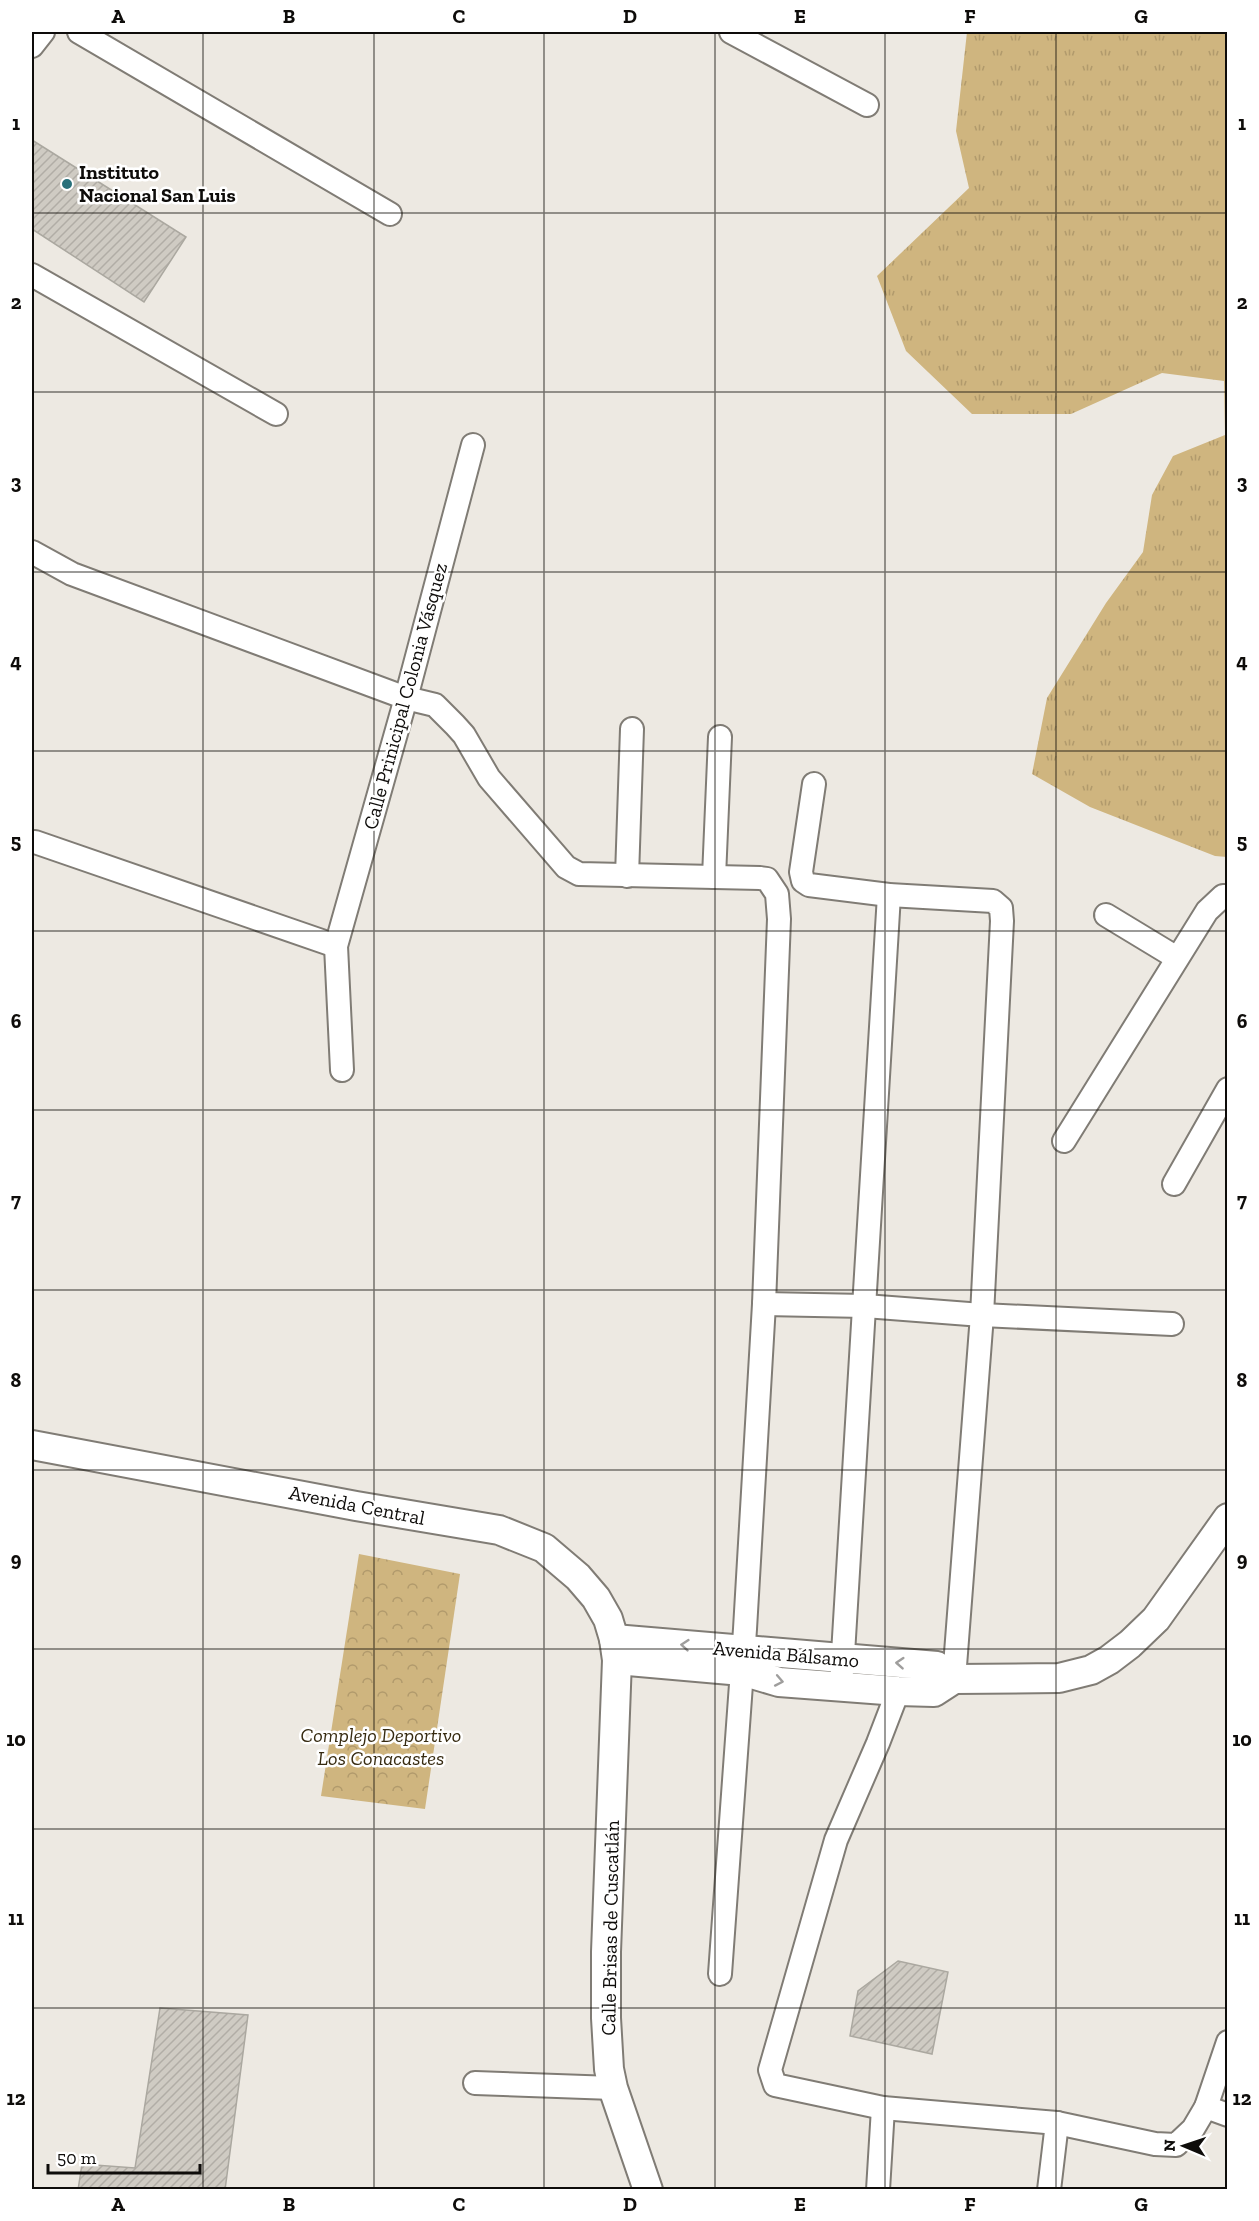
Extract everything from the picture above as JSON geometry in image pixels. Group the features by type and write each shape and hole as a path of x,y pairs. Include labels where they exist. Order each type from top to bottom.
{"street":[{"path":"32,46 43,32"},
{"path":"79,32 390,214"},
{"path":"731,32 867,105"},
{"path":"32,275 276,414"},
{"name":"Calle Prinicipal Colonia Vásquez","path":"342,1070 336,946 406,698 473,445"},
{"path":"32,552 72,574 406,698 435,705 459,730 489,778 566,867 579,874 767,879 777,894 779,919 764,1304 720,1974"},
{"path":"627,876 632,729"},
{"path":"714,877 720,737"},
{"path":"802,881 801,872 814,784"},
{"path":"35,843 336,946"},
{"path":"777,894 802,881"},
{"path":"802,881 809,885 889,895 993,902 1001,908 982,1315 954,1679"},
{"path":"841,1687 889,895"},
{"path":"1064,1141 1207,911 1223,896 1227,896"},
{"path":"1106,915 1177,958"},
{"path":"1174,1184 1227,1089"},
{"path":"764,1304 865,1306 982,1315 1172,1324"},
{"name":"Avenida Central","path":"32,1445 356,1506 499,1530 544,1548 578,1577 596,1598 608,1619 616,1650"},
{"name":"Avenida Bálsamo","path":"742,1661 779,1682 934,1692 954,1679 1059,1678 1091,1670 1130,1644 1156,1619 1227,1518"},
{"name":"Avenida Bálsamo","path":"616,1650 742,1661 843,1659 937,1666 954,1679"},
{"name":"Calle Brisas de Cuscatlán","path":"616,1650 606,1952 609,2069 613,2088 648,2190"},
{"path":"898,1691 836,1839 770,2070 775,2085 883,2108 1057,2123 1155,2144 1176,2145 1193,2129 1206,2107 1227,2042"},
{"path":"476,2083 613,2088"},
{"path":"1206,2107 1227,2115"},
{"path":"878,2190 883,2108"},
{"path":"1049,2190 1057,2123"}],"green space":[{"path":"967,32 1227,32 1227,857 1215,856 1090,807 1032,774 1047,698 1106,603 1143,552 1152,495 1173,456 1225,435 1224,381 1162,373 1071,414 972,414 906,351 877,276 969,188 956,131"},
{"name":"Complejo Deportivo Los Conacastes","path":"359,1554 460,1574 425,1809 321,1796"}],"building":[{"name":"Instituto Nacional San Luis","path":"32,140 186,237 144,302 32,229"},
{"path":"898,1961 948,1972 932,2054 850,2036 858,1991"},
{"path":"160,2008 248,2015 225,2190 78,2190 82,2164 135,2168"}],"place":[{"name":"Instituto Nacional San Luis","path":"67,184"}]}
